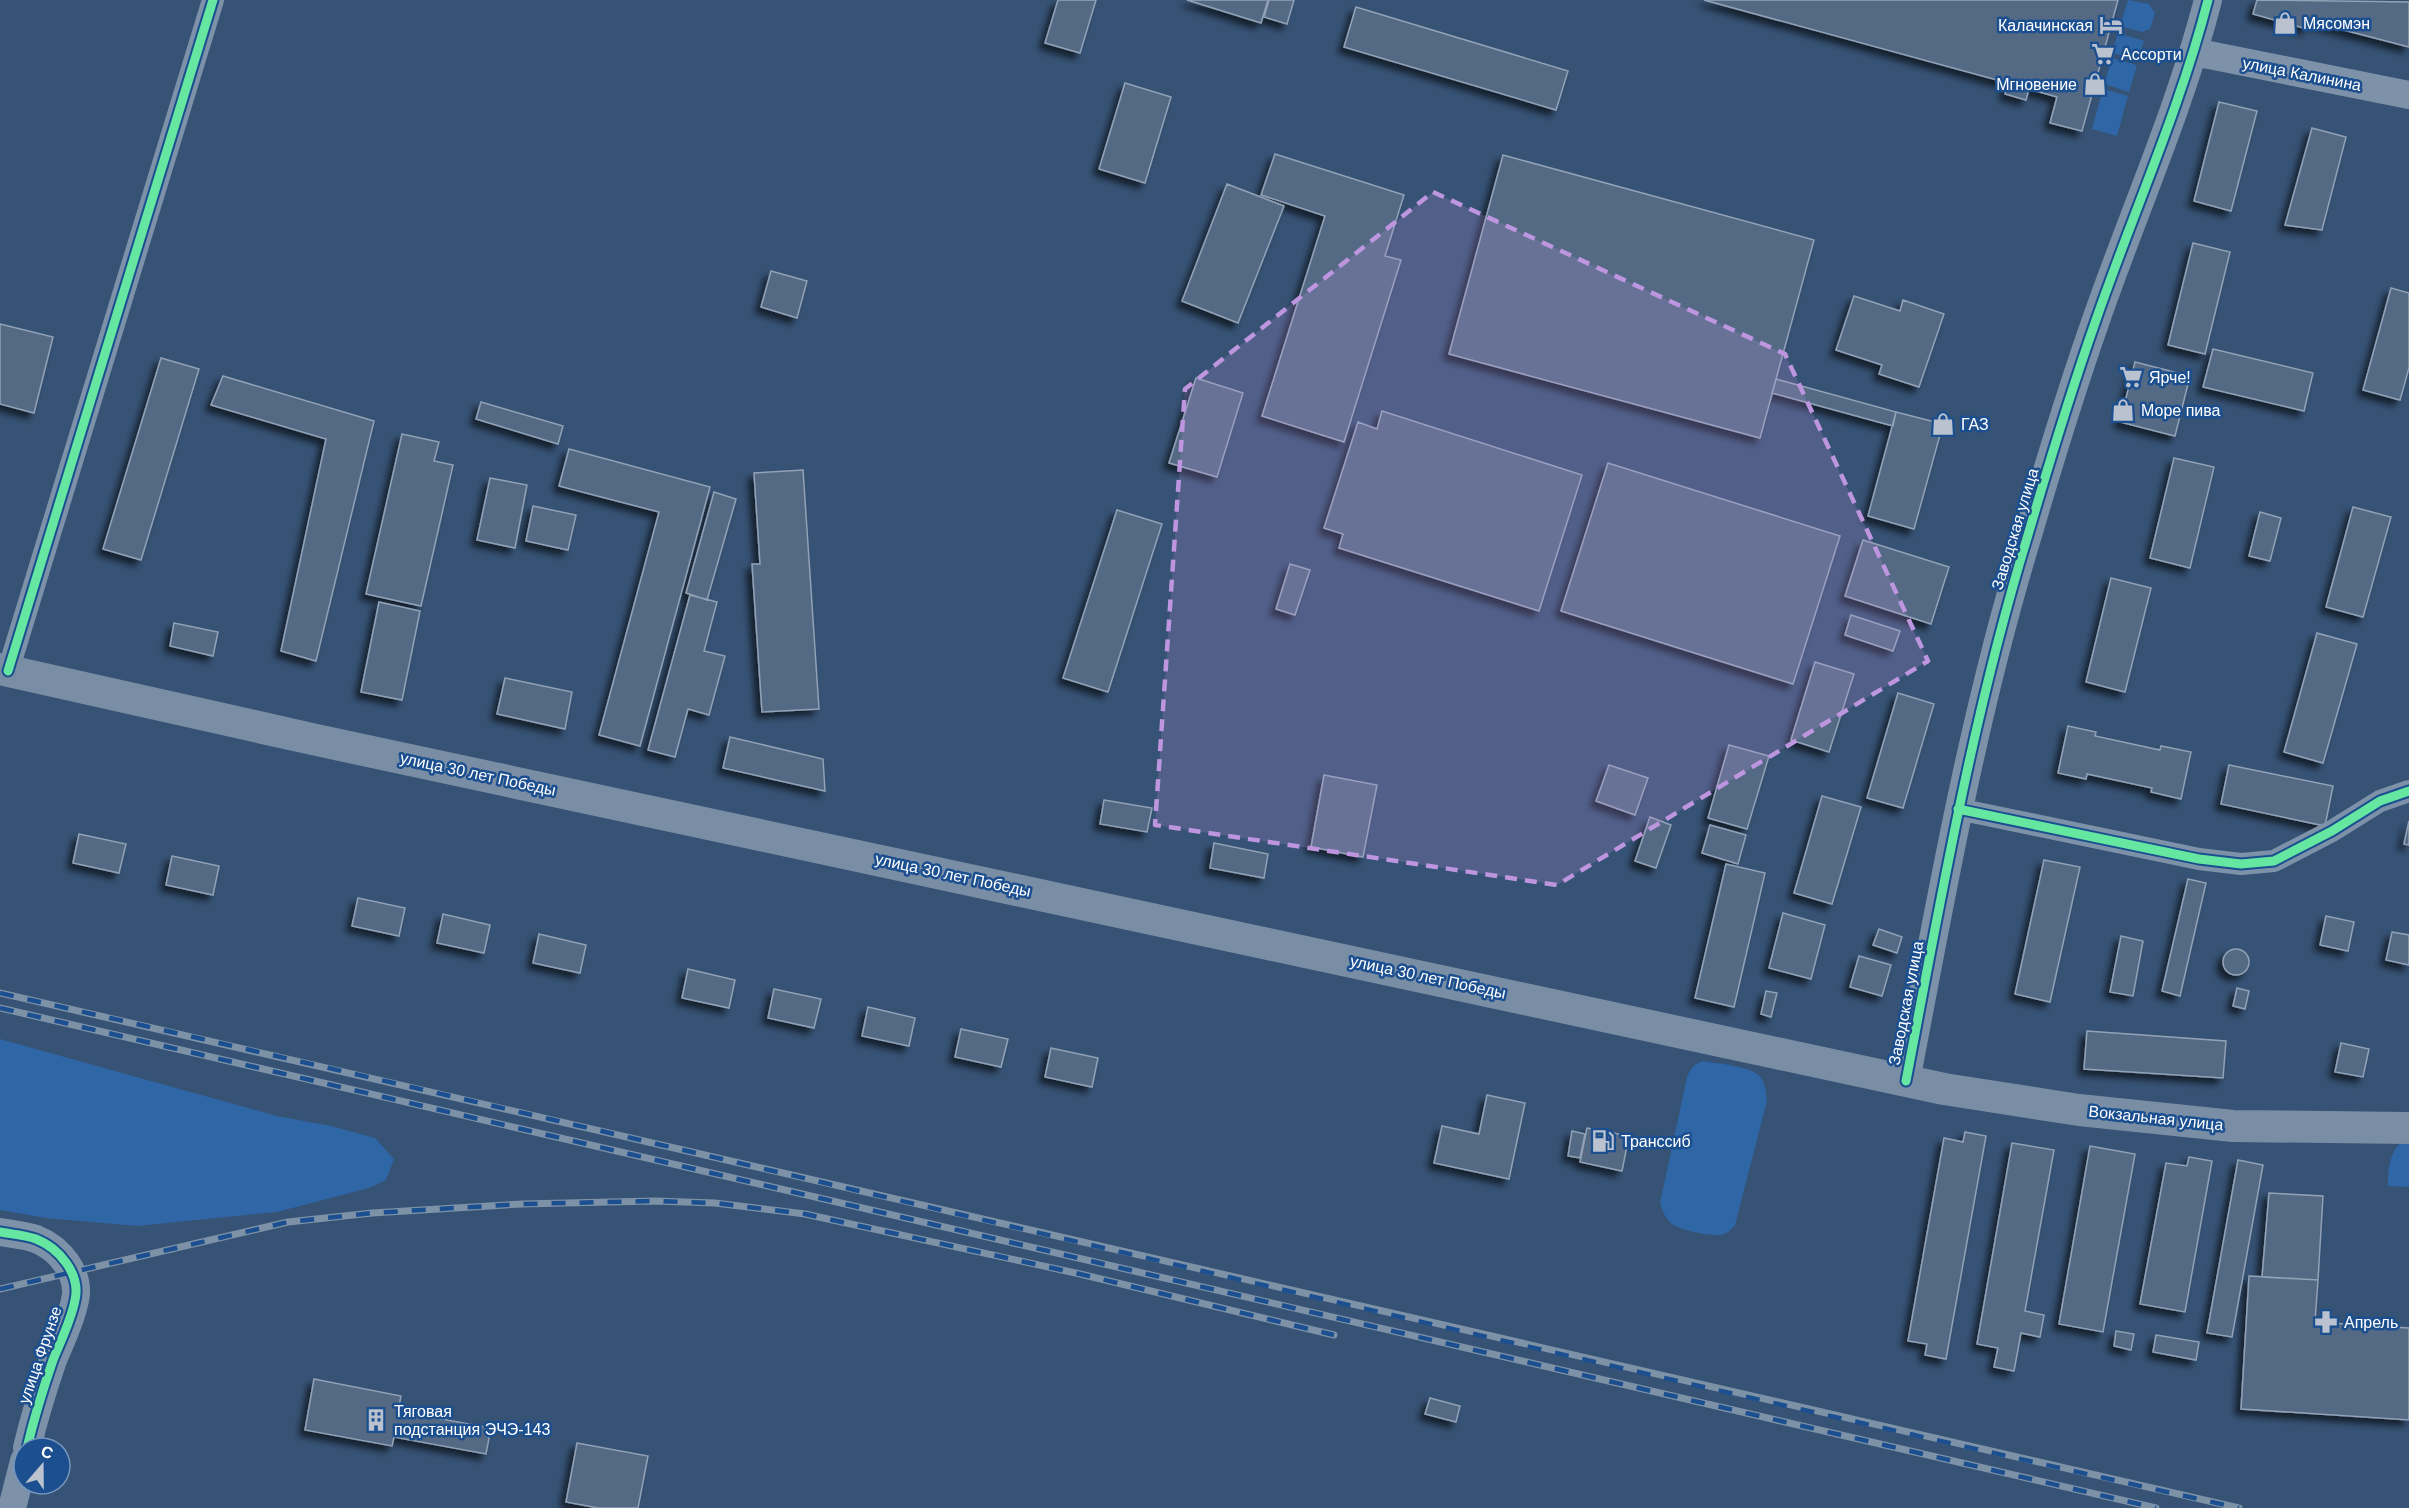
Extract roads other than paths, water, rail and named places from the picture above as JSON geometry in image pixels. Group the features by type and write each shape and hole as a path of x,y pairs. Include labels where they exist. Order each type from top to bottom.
{"main road":[{"name":"улица 30 лет Победы","path":"4,670 312,739 1906,1081"},
{"name":"Вокзальная улица","path":"1906,1081 2072,1109 2233,1126 2409,1128"}],"street":[{"path":"4,670 213,0"},
{"name":"Заводская улица","path":"1906,1081 1958,809 1991,662 2027,536 2096,320 2194,52 2208,0"},
{"name":"улица Калинина","path":"2194,52 2409,96"},
{"path":"1958,809 2199,859 2241,864 2274,861 2332,831 2380,801 2409,791"},
{"name":"улица Фрунзе","path":"0,1232 36,1239 58,1253 72,1271 76,1298 39,1398 30,1436"}],"railway":[{"path":"0,993 2239,1508"},
{"path":"0,1008 2156,1508"},
{"path":"0,1289 288,1222 372,1213 522,1204 654,1201 715,1203 805,1214 1080,1274 1334,1335"}],"place":[{"name":"Мясомэн","path":"2285,23"},
{"name":"Калачинская","path":"2111,25"},
{"name":"Ассорти","path":"2103,54"},
{"name":"Мгновение","path":"2095,84"},
{"name":"Ярче!","path":"2131,377"},
{"name":"Море пива","path":"2123,410"},
{"name":"ГАЗ","path":"1943,424"},
{"name":"Транссиб","path":"1603,1141"},
{"name":"Апрель","path":"2326,1322"},
{"name":"Тяговая подстанция ЭЧЭ-143","path":"376,1420"}]}
